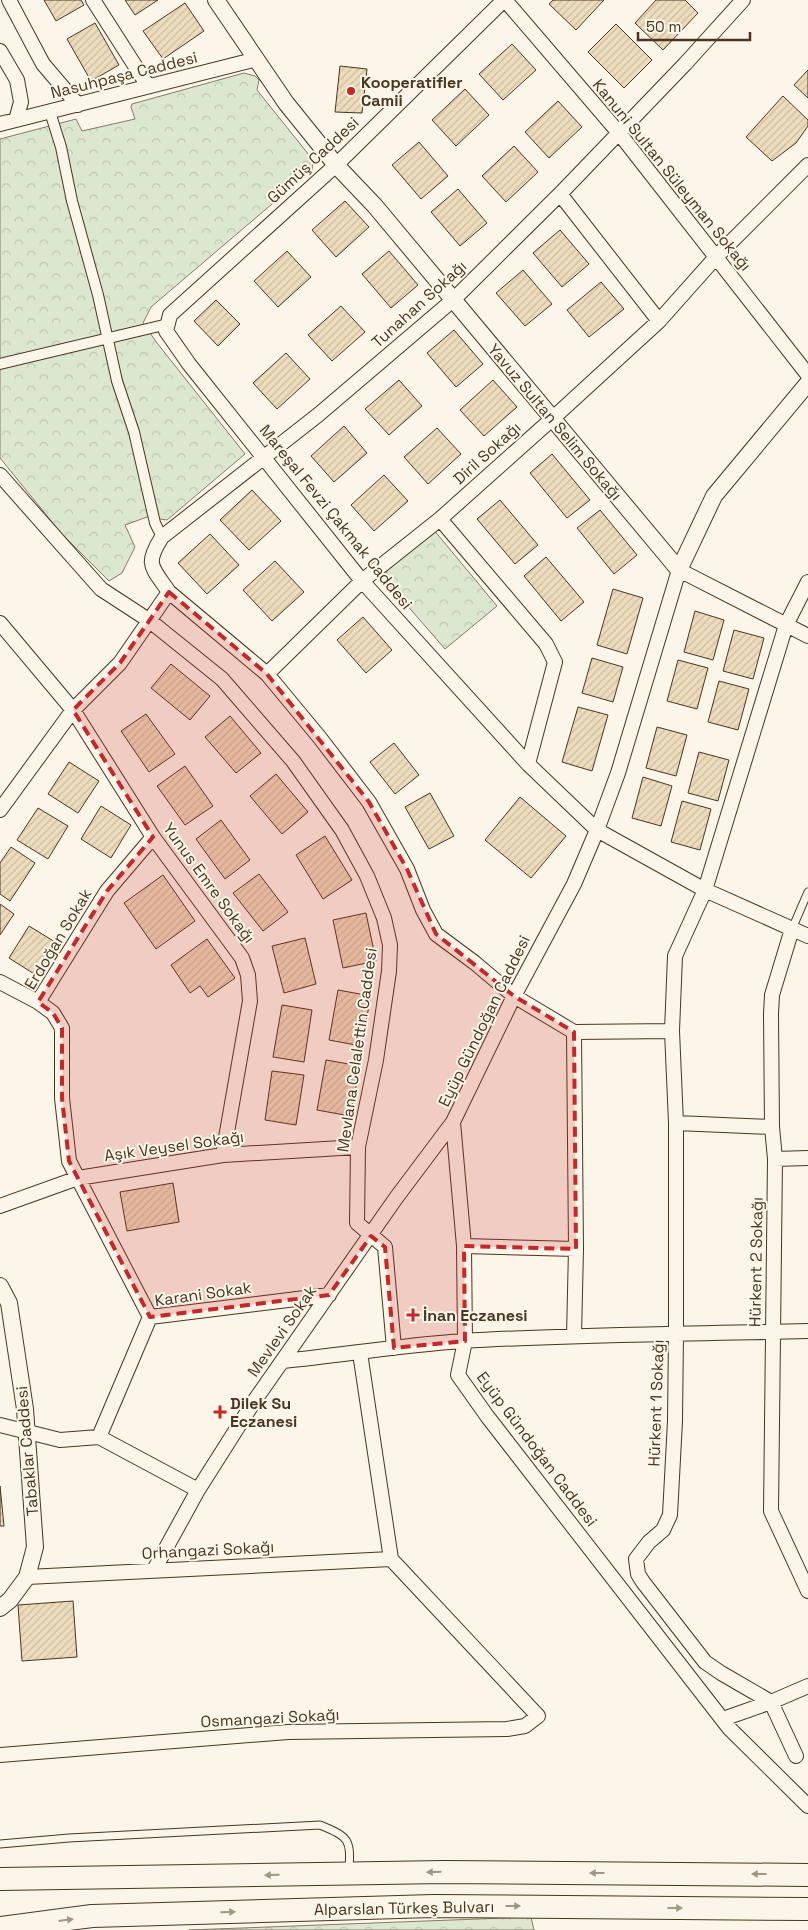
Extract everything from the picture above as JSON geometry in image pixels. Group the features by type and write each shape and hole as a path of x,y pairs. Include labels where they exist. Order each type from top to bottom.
{"highway":[{"path":"0,1879 454,1872 808,1875"},
{"name":"Alparslan Türkeş Bulvarı","path":"0,1928 92,1916 433,1906 808,1909"}],"street":[{"path":"9,0 43,64 78,105"},
{"path":"93,0 148,86"},
{"name":"Yavuz Sultan Selim Sokağı","path":"216,0 286,103 336,165 375,206 679,570 808,636"},
{"name":"Kanuni Sultan Süleyman Sokağı","path":"505,0 619,133 791,356 808,375"},
{"name":"Gümüş Caddesi","path":"168,324 170,316 336,165 505,0"},
{"name":"Tunahan Sokağı","path":"574,1032 514,996 475,963 436,934 423,910 407,868 369,802 320,738 267,674 169,592 152,566 152,553 162,537 318,415 453,300 619,133 685,64 742,0"},
{"path":"0,51 17,80 22,102 16,120"},
{"name":"Nasuhpaşa Caddesi","path":"0,124 257,59"},
{"path":"50,112 61,147 72,202 98,295 117,381 134,432 152,514 162,537"},
{"name":"Diril Sokağı","path":"267,674 362,581 440,519 659,321 716,257 808,165"},
{"path":"560,194 659,321"},
{"path":"0,364 168,324"},
{"name":"Mareşal Fevzi Çakmak Caddesi","path":"168,324 166,331 189,364 362,581 528,764 597,830 705,890 808,936"},
{"path":"679,570 714,496 808,383"},
{"name":"Mevlana Celalettin Caddesi","path":"0,475 101,589 150,621 222,679 293,761 342,830 367,876 384,918 390,945 389,970 376,1060 358,1147 357,1223 385,1247 394,1348"},
{"path":"440,519 546,644 554,662 528,764"},
{"name":"Eyüp Gündoğan Caddesi","path":"679,570 618,773 597,830 574,884 514,996 453,1122 464,1246 465,1341 458,1375 487,1416 723,1719 808,1806"},
{"name":"Hürkent 1 Sokağı","path":"771,1702 720,1673 705,1662 638,1574 636,1559 649,1542 663,1530 670,1515 675,1421 676,1334 676,1123 672,1031 675,956 705,890 786,625 808,582"},
{"path":"0,810 73,710 120,663 169,592"},
{"name":"Yunus Emre Sokağı","path":"0,622 73,710 153,837 242,958 248,975 250,1002 223,1155"},
{"name":"Erdoğan Sokak","path":"150,1317 68,1160 62,1098 62,1028 53,1013 38,1002 107,891 153,837"},
{"name":"Hürkent 2 Sokağı","path":"792,929 772,995 771,1014 772,1127 775,1159 772,1332 774,1381 771,1511 808,1591"},
{"path":"0,982 38,1002"},
{"path":"574,1336 576,1249 574,1032 672,1031"},
{"name":"Mevlevi Sokak","path":"154,1570 198,1490 255,1400 396,1198 453,1122"},
{"path":"676,1123 772,1127"},
{"name":"Aşık Veysel Sokağı","path":"0,1206 78,1178 223,1155 358,1147"},
{"path":"775,1159 808,1158"},
{"path":"464,1246 576,1249"},
{"name":"Tabaklar Caddesi","path":"0,1286 9,1303 27,1432 35,1548 28,1577 10,1600 0,1608"},
{"name":"Karani Sokak","path":"99,1437 150,1317 329,1295"},
{"path":"283,1361 465,1341 574,1336 808,1331"},
{"path":"360,1353 391,1559"},
{"path":"0,1424 60,1440 99,1437 198,1490"},
{"name":"Orhangazi Sokağı","path":"28,1577 391,1559"},
{"name":"Osmangazi Sokağı","path":"0,1755 288,1732 507,1729 525,1726 538,1716 391,1559"},
{"path":"723,1719 771,1702 808,1686"},
{"path":"771,1702 796,1756"}],"lane":[{"path":"792,929 808,892"},
{"path":"0,1844 69,1838 320,1826 341,1834 350,1848 348,1873"}],"highlighted area":[{"path":"169,592 267,674 369,802 407,869 436,934 514,996 574,1032 576,1249 464,1246 465,1341 394,1348 385,1247 371,1236 329,1295 150,1317 69,1161 62,1098 62,1028 53,1013 38,1002 107,891 153,837 73,710 120,663"}],"green space":[{"path":"244,73 255,76 259,80 257,90 313,160 312,170 151,307 143,323 245,454 167,520 147,517 125,525 135,547 122,573 109,581 61,533 0,458 0,139 76,119 82,131 135,119 131,107 132,104"},
{"path":"433,529 497,606 445,649 386,581 387,570"},
{"path":"531,1917 534,1930 189,1930"}],"building":[{"path":"44,0 81,0 84,5 56,21"},
{"path":"125,0 158,0 135,15"},
{"path":"553,0 604,0 576,30 549,4"},
{"path":"656,0 685,0 698,13 663,50 635,23"},
{"path":"185,3 204,31 163,59 143,31"},
{"path":"95,23 119,65 91,81 67,39"},
{"path":"616,24 652,60 624,88 588,52"},
{"path":"512,44 536,70 503,100 479,74"},
{"name":"Kooperatifler Camii","path":"340,66 367,69 362,113 335,112"},
{"path":"808,70 808,98 794,85"},
{"path":"465,89 489,115 456,146 432,120"},
{"path":"783,96 808,120 808,126 796,143 772,161 746,137"},
{"path":"558,101 582,127 549,158 525,132"},
{"path":"419,142 448,176 421,199 392,165"},
{"path":"514,146 538,172 506,202 482,176"},
{"path":"458,189 487,223 460,246 431,212"},
{"path":"345,201 369,227 336,257 312,230"},
{"path":"560,230 589,264 562,287 533,253"},
{"path":"287,251 311,277 278,307 254,281"},
{"path":"389,251 418,285 391,308 362,274"},
{"path":"523,270 552,304 525,326 496,293"},
{"path":"601,282 624,309 589,337 567,310"},
{"path":"216,300 240,324 218,346 194,321"},
{"path":"341,306 365,332 332,361 308,335"},
{"path":"454,330 483,364 456,387 427,353"},
{"path":"286,353 310,379 277,409 253,383"},
{"path":"399,380 422,406 389,435 365,409"},
{"path":"493,380 517,407 484,436 460,410"},
{"path":"344,426 367,453 334,482 311,456"},
{"path":"437,428 461,454 428,484 404,457"},
{"path":"552,454 590,500 567,518 530,473"},
{"path":"384,475 408,501 374,531 351,505"},
{"path":"252,490 281,521 249,550 220,520"},
{"path":"500,500 538,545 515,564 477,519"},
{"path":"600,510 637,555 614,574 577,528"},
{"path":"210,534 239,565 207,594 178,563"},
{"path":"546,557 584,602 561,621 524,576"},
{"path":"275,561 304,592 272,621 243,590"},
{"path":"613,589 643,598 627,654 597,645"},
{"path":"695,611 724,620 713,660 684,652"},
{"path":"363,617 392,650 366,673 337,640"},
{"path":"734,630 764,638 753,679 723,671"},
{"path":"592,658 623,667 613,702 582,693"},
{"path":"678,660 708,668 697,709 667,701"},
{"path":"171,664 210,696 190,720 151,688"},
{"path":"719,681 749,689 738,730 708,722"},
{"path":"578,707 608,715 592,771 562,762"},
{"path":"146,714 175,754 149,772 121,731"},
{"path":"230,716 261,753 236,773 205,737"},
{"path":"657,727 687,735 676,776 646,768"},
{"path":"394,743 419,775 395,794 370,762"},
{"path":"699,752 729,760 718,801 688,793"},
{"path":"69,762 99,781 78,813 48,794"},
{"path":"185,766 213,806 185,825 157,786"},
{"path":"276,774 308,812 282,834 250,796"},
{"path":"643,777 672,786 661,826 632,818"},
{"path":"430,793 454,836 429,849 405,807"},
{"path":"520,797 566,836 531,878 485,840"},
{"path":"682,801 711,809 700,850 671,842"},
{"path":"101,806 131,825 111,858 81,839"},
{"path":"38,808 68,826 48,859 17,840"},
{"path":"221,820 250,860 225,879 196,839"},
{"path":"325,836 352,880 323,899 296,855"},
{"path":"11,847 35,863 10,901 0,894 0,863"},
{"path":"259,874 288,912 263,931 233,893"},
{"path":"163,875 195,921 156,949 124,903"},
{"path":"0,904 14,914 0,935"},
{"path":"366,913 376,961 343,968 333,920"},
{"path":"29,926 60,945 39,977 9,958"},
{"path":"305,938 316,984 284,993 272,946"},
{"path":"207,939 235,978 208,997 200,986 190,993 171,965"},
{"path":"338,990 371,996 361,1046 329,1040"},
{"path":"282,1005 312,1010 304,1062 273,1057"},
{"path":"326,1060 360,1066 350,1116 317,1110"},
{"path":"272,1071 304,1075 296,1125 265,1120"},
{"path":"173,1183 179,1222 127,1231 120,1192"},
{"path":"0,1486 4,1526 0,1526"},
{"path":"73,1601 77,1657 22,1661 18,1605"}],"place":[{"name":"Kooperatifler Camii","path":"351,91"},
{"name":"İnan Eczanesi","path":"413,1315"},
{"name":"Dilek Su Eczanesi","path":"220,1412"}]}
